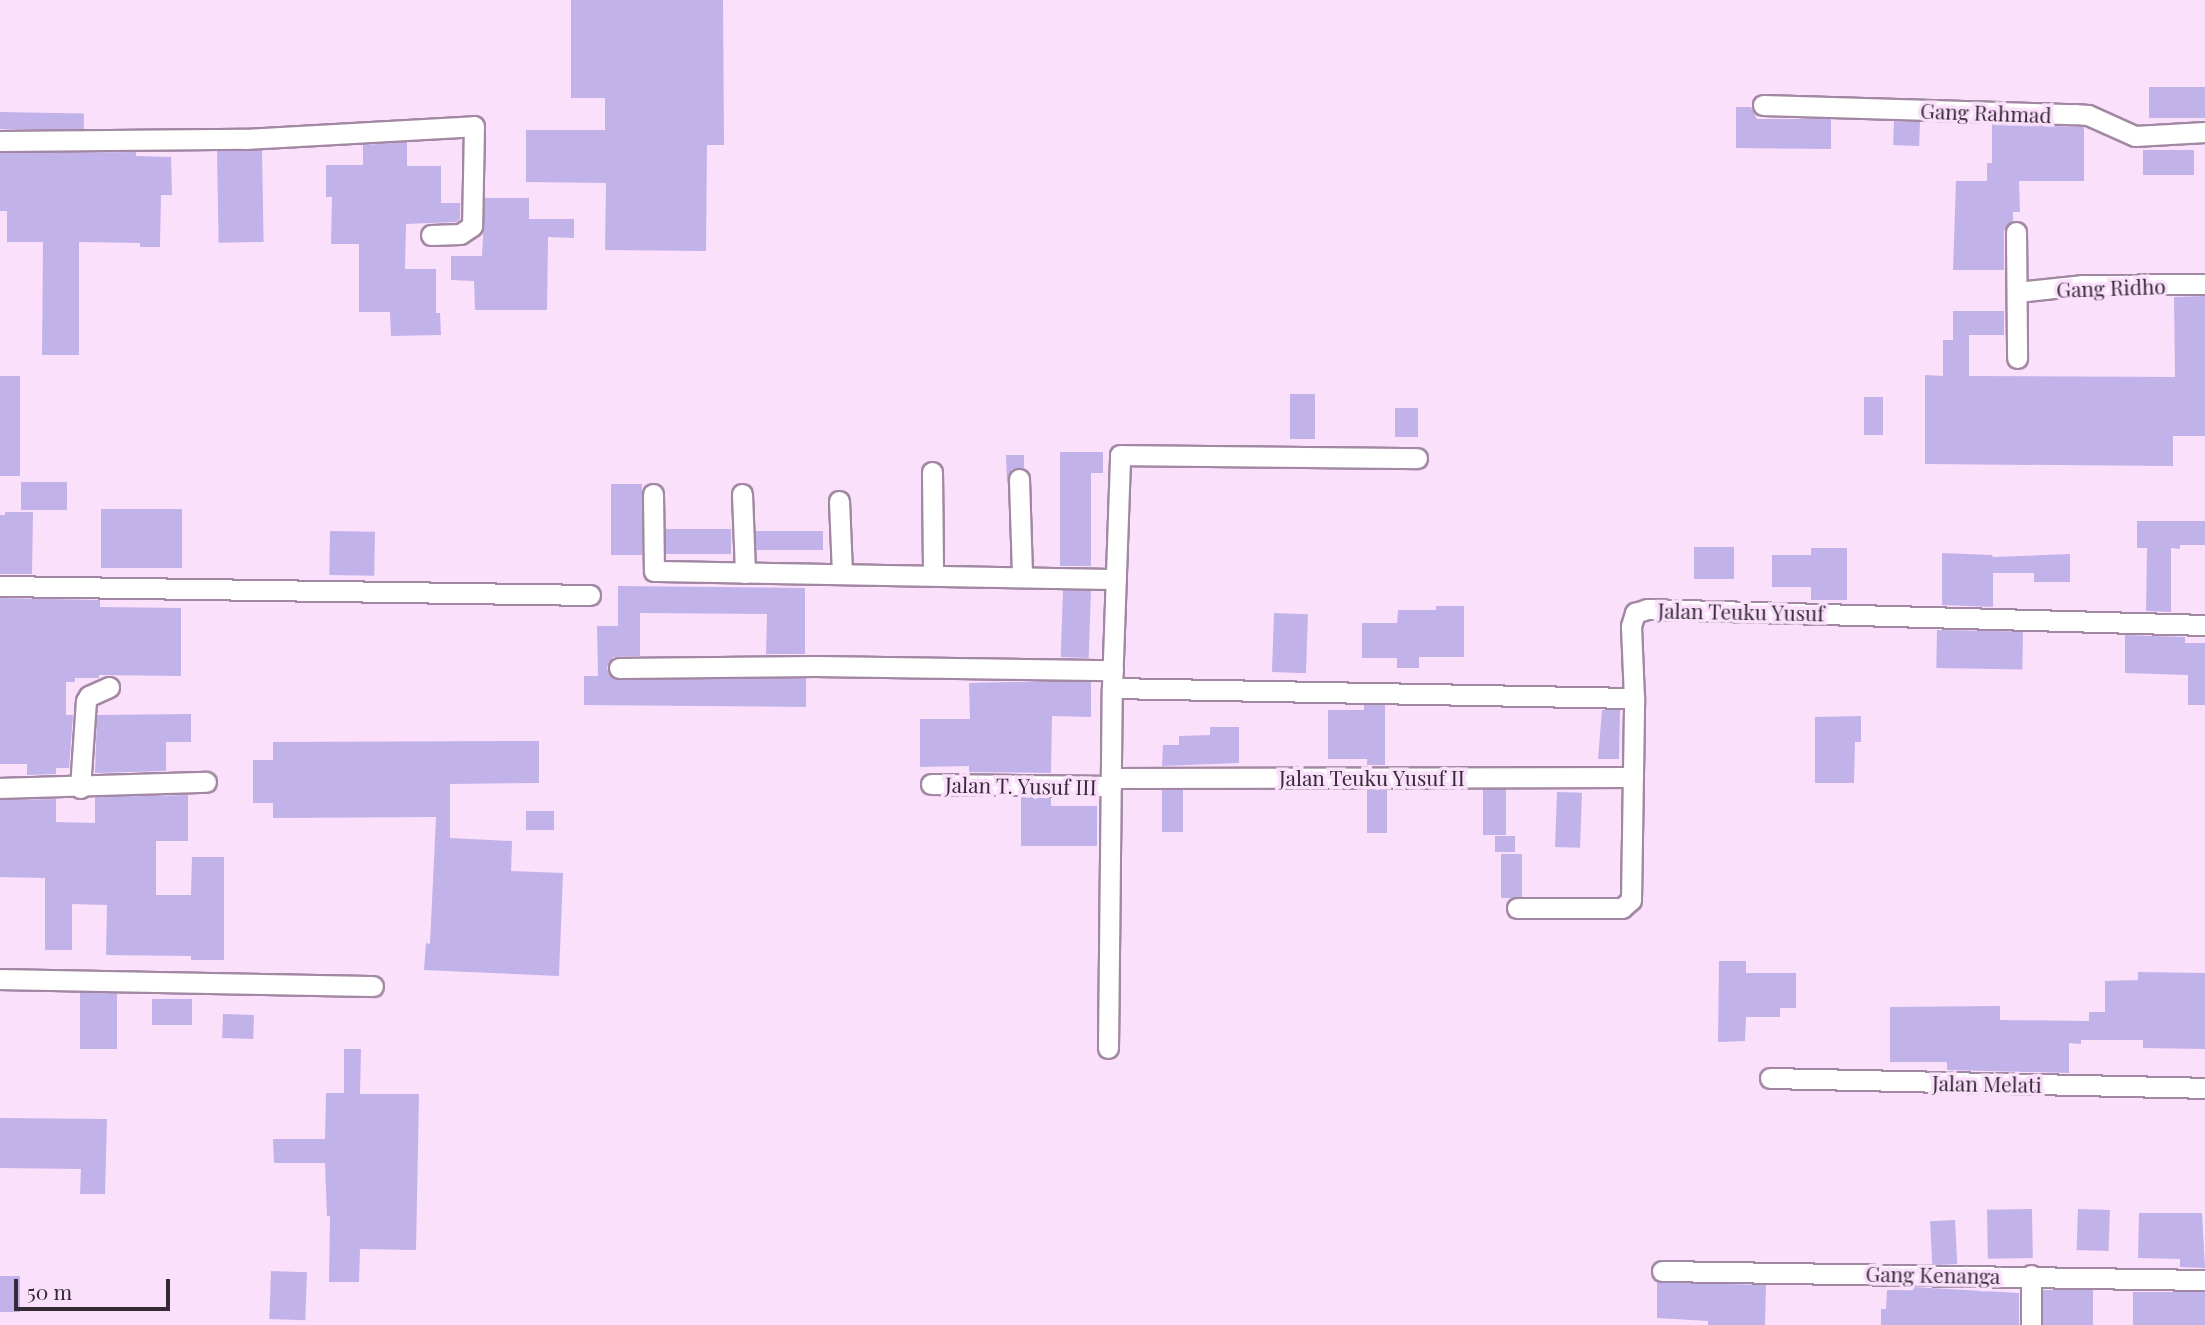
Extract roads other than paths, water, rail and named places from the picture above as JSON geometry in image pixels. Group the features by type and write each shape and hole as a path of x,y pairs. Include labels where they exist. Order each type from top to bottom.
{"street":[{"name":"Gang Rahmad","path":"1763,105 2074,114 2088,115 2135,136 2205,132"},
{"path":"0,141 245,139 474,126 472,226 460,234 431,235"},
{"path":"2016,232 2017,358"},
{"name":"Gang Ridho","path":"2017,292 2082,285 2205,284"},
{"path":"1108,1048 1112,679 1120,456 1417,458"},
{"path":"932,472 933,575"},
{"path":"1019,479 1022,577"},
{"path":"653,494 654,571 1116,579"},
{"path":"742,494 745,573"},
{"path":"839,500 842,574"},
{"path":"0,586 590,595"},
{"name":"Jalan Teuku Yusuf","path":"1634,698 1631,626 1635,613 1647,609 2205,625"},
{"path":"620,668 815,666 1634,698 1633,846 1629,903 1622,908 1517,908"},
{"path":"80,788 86,701 109,687"},
{"name":"Jalan Teuku Yusuf II","path":"1111,782 1633,777"},
{"path":"0,788 80,788 206,782"},
{"name":"Jalan T. Yusuf III","path":"931,784 1111,782"},
{"path":"0,979 373,986"},
{"name":"Jalan Melati","path":"1770,1078 2205,1088"},
{"name":"Gang Kenanga","path":"1661,1270 2205,1280"},
{"path":"2031,1275 2031,1325"}]}
